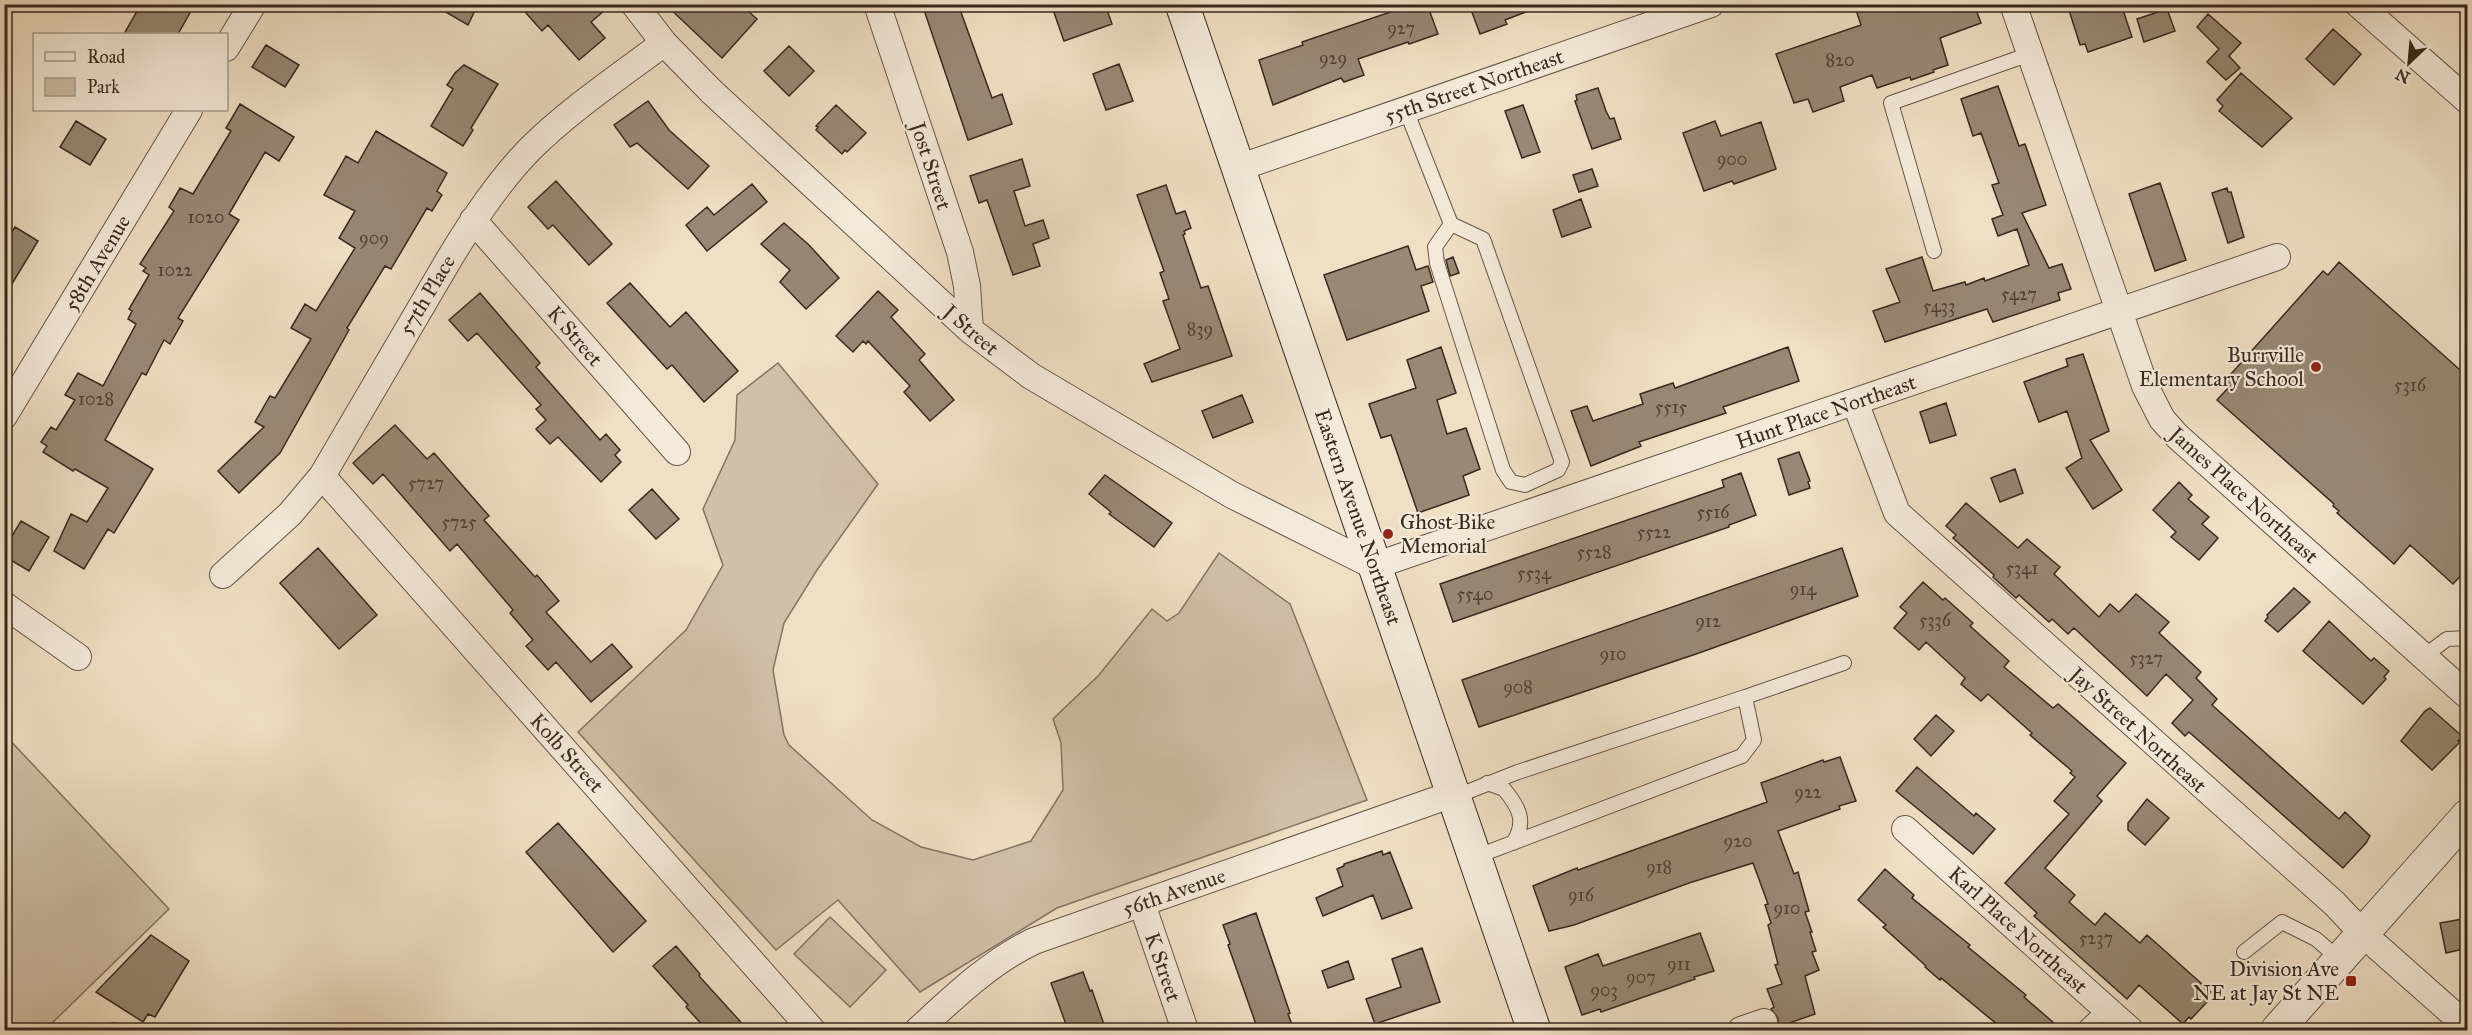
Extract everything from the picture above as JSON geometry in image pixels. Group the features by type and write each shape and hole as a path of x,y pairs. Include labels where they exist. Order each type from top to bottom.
{"main road":[{"name":"Eastern Avenue Northeast","path":"1182,4 1534,1030"}],"street":[{"path":"228,45 253,4"},
{"name":"J Street","path":"634,4 664,43 712,92 970,330 1031,376 1232,495 1374,566"},
{"name":"Jost Street","path":"878,4 960,252 967,286 970,330"},
{"name":"55th Street Northeast","path":"1238,168 1711,4"},
{"name":"James Place Northeast","path":"2013,4 2145,386 2162,419 2176,436 2468,696"},
{"path":"2358,4 2468,101"},
{"name":"57th Place","path":"223,575 290,514 322,476 473,220 531,147 664,43"},
{"name":"58th Avenue","path":"4,416 188,111"},
{"name":"K Street","path":"473,220 677,452"},
{"name":"Hunt Place Northeast","path":"1374,566 2277,257"},
{"name":"Jay Street Northeast","path":"1855,402 1897,513 2335,904 2363,934 2468,1027"},
{"name":"Kolb Street","path":"322,476 812,1030"},
{"path":"4,605 78,657"},
{"name":"56th Avenue","path":"918,1030 1006,955 1034,941 1453,796"},
{"path":"2277,1030 2466,820"},
{"name":"Karl Place Northeast","path":"1905,829 2130,1030"},
{"name":"K Street","path":"1142,904 1185,1030"}],"lane":[{"path":"1934,251 1891,104 2030,54"},
{"path":"1406,110 1451,224 1483,239 1562,462 1558,470 1525,485 1511,482 1503,470 1437,263 1435,247 1451,224"},
{"path":"2423,657 2447,639 2468,638"},
{"path":"1453,796 1844,663"},
{"path":"1474,858 1742,756 1754,740 1745,697"},
{"path":"1487,783 1504,789 1518,812 1521,829 1514,843"},
{"path":"2244,952 2283,922 2316,939 2340,960"},
{"path":"2083,1030 2105,1009"}],"green space":[{"path":"778,363 878,484 817,570 784,623 773,670 784,735 789,745 872,820 921,847 973,860 1031,841 1063,790 1061,743 1053,719 1099,675 1152,609 1167,621 1179,613 1219,553 1290,604 1367,800 1057,908 920,992 838,900 776,950 578,732 686,630 723,565 703,509 735,440 737,395"},
{"path":"4,734 169,909 45,1030 5,1030"},
{"path":"830,917 886,970 850,1007 794,954"}],"building":[{"path":"141,4 195,4 179,33 125,33"},
{"path":"432,4 478,4 468,25"},
{"path":"518,4 612,4 591,22 605,38 579,60 548,25 542,31"},
{"path":"665,4 740,4 757,19 722,58"},
{"path":"922,4 958,4 992,98 1002,94 1012,124 968,140"},
{"path":"1051,4 1105,4 1112,24 1064,41"},
{"path":"1414,4 1427,4 1438,34 1358,59 1364,75 1344,82 1341,78 1273,105 1259,60 1303,45 1302,42"},
{"path":"1469,4 1541,4 1541,6 1505,20 1507,24 1480,34"},
{"path":"1854,4 1974,4 1981,23 1940,38 1948,65 1933,70 1934,72 1877,88 1872,75 1840,87 1844,101 1813,112 1808,99 1794,103 1776,54 1861,25"},
{"path":"2067,4 2121,4 2132,37 2088,52 2085,44 2080,45"},
{"path":"2167,9 2175,31 2144,42 2137,19"},
{"path":"2208,14 2241,43 2229,56 2240,68 2226,80 2207,62 2219,49 2197,27"},
{"path":"2333,29 2361,54 2334,85 2306,59"},
{"path":"266,45 299,65 285,87 252,67"},
{"path":"789,46 814,71 789,96 764,71"},
{"path":"1119,64 1133,101 1106,110 1093,74"},
{"path":"464,65 498,84 471,128 473,130 463,146 431,126 453,89 447,85"},
{"path":"2241,73 2292,118 2262,147 2219,111 2223,106 2217,100"},
{"path":"1998,86 2019,146 2025,144 2046,205 2022,213 2049,268 2062,264 2071,289 2058,293 2060,300 1993,322 1987,309 1885,342 1873,311 1900,302 1886,269 1922,257 1933,291 1965,282 1966,285 1984,278 1985,281 2029,265 2017,229 1998,236 1992,219 2003,215 1992,185 1999,183 1981,133 1973,136 1961,99"},
{"path":"1598,88 1610,119 1614,118 1621,139 1592,149 1575,101 1577,100 1576,95"},
{"path":"648,101 669,130 709,166 688,189 637,143 630,147 614,125"},
{"path":"240,104 294,137 279,161 265,152 229,214 239,220 178,318 183,321 170,344 164,340 146,375 142,373 105,440 153,469 114,533 108,529 84,569 54,551 71,514 87,522 108,488 75,469 73,471 43,452 47,446 41,442 51,427 56,430 75,400 65,395 78,373 103,386 136,324 128,319 132,311 129,309 149,275 143,271 146,268 140,264 174,211 169,207 180,188 193,194 231,131 226,128"},
{"path":"836,105 866,133 842,154 816,130 818,127 816,126"},
{"path":"1523,105 1540,152 1522,158 1505,111"},
{"path":"76,121 106,139 90,165 60,147"},
{"path":"1715,121 1721,136 1761,122 1776,169 1734,184 1732,181 1704,191 1683,133"},
{"path":"376,131 447,173 437,191 442,195 432,211 427,208 391,269 385,266 347,328 349,330 280,453 239,493 218,471 264,427 255,422 270,396 275,398 311,339 291,328 305,304 316,311 355,248 339,238 355,211 324,195 346,156 358,163"},
{"path":"1022,159 1030,186 1014,191 1025,226 1043,220 1049,238 1033,244 1040,266 1013,275 987,200 979,203 970,176"},
{"path":"1592,169 1598,186 1579,192 1573,175"},
{"path":"556,181 612,244 589,265 553,225 548,229 528,207"},
{"path":"2160,183 2186,260 2155,271 2129,194"},
{"path":"752,184 767,202 707,251 686,225 707,207 714,215"},
{"path":"1166,185 1176,214 1185,211 1191,228 1184,231 1183,235 1201,288 1208,286 1232,356 1152,382 1144,364 1180,349 1163,301 1169,299 1160,273 1164,271 1137,195"},
{"path":"2227,188 2228,192 2231,192 2244,237 2228,243 2212,193"},
{"path":"1581,199 1591,227 1562,237 1553,210"},
{"path":"784,223 809,245 839,278 806,309 780,282 790,270 761,244"},
{"path":"15,227 38,241 4,297 4,245"},
{"path":"1408,246 1416,270 1428,266 1433,282 1421,286 1429,311 1347,340 1324,275"},
{"path":"1453,257 1459,273 1450,276 1446,260"},
{"path":"2339,262 2468,377 2468,568 2453,584 2410,545 2394,564 2337,513 2339,511 2333,506 2334,504 2217,400 2229,387 2224,382 2239,365 2323,271 2328,275"},
{"path":"630,283 670,327 686,312 738,371 704,402 672,365 667,369 607,303"},
{"path":"878,291 898,310 891,317 925,354 919,360 954,400 930,421 904,392 910,386 868,341 866,344 863,341 853,352 836,336"},
{"path":"480,293 540,363 536,367 600,440 606,434 620,450 615,455 621,462 601,482 558,437 550,444 536,429 546,420 536,409 541,405 477,333 468,341 449,320"},
{"path":"1441,347 1456,393 1437,400 1447,434 1466,428 1480,469 1463,476 1469,495 1418,513 1391,435 1381,438 1369,404 1416,388 1407,360"},
{"path":"1788,347 1799,381 1723,407 1726,413 1639,442 1641,446 1591,466 1571,411 1587,406 1593,421 1643,404 1640,394 1673,383 1675,388"},
{"path":"2083,354 2109,431 2090,440 2122,490 2093,509 2066,468 2082,458 2067,411 2039,422 2024,382 2068,366 2066,359"},
{"path":"1242,395 1253,422 1213,438 1202,411"},
{"path":"1946,403 1956,435 1930,443 1920,412"},
{"path":"395,425 427,459 434,453 489,516 484,520 559,601 546,612 591,662 612,644 632,667 591,702 556,662 548,670 526,646 533,640 510,613 513,610 457,544 450,551 383,474 373,484 353,463"},
{"path":"1799,452 1810,481 1808,482 1810,488 1789,495 1778,459"},
{"path":"2015,469 2023,493 2000,502 1991,478"},
{"path":"1741,473 1756,515 1729,525 1729,527 1453,622 1440,584 1724,487 1722,480"},
{"path":"1105,475 1172,523 1154,547 1109,514 1111,512 1089,494"},
{"path":"2179,482 2192,495 2188,499 2209,517 2202,524 2218,538 2199,560 2171,537 2176,532 2153,510"},
{"path":"652,489 679,519 656,539 629,510"},
{"path":"1966,503 2018,548 2027,539 2060,567 2054,574 2099,617 2110,604 2119,612 2136,594 2169,622 2159,633 2201,672 2196,678 2217,699 2212,705 2339,819 2345,812 2370,836 2366,843 2343,868 2189,732 2185,736 2172,723 2193,700 2166,674 2147,696 2074,628 2068,634 2052,619 2049,622 2019,595 2016,598 1953,538 1956,535 1946,526"},
{"path":"21,521 49,537 29,571 4,556 4,549"},
{"path":"318,548 377,615 339,649 280,583"},
{"path":"1842,548 1858,596 1696,654 1479,727 1462,680"},
{"path":"1923,582 1973,623 1970,626 2009,661 2004,667 2053,708 2058,704 2126,763 2097,796 2102,801 2045,868 2075,895 2069,902 2095,925 2105,913 2140,943 2147,935 2211,992 2205,999 2207,1002 2183,1024 2139,985 2127,999 2034,916 2037,913 2005,883 2069,814 2054,801 2075,777 2070,773 2072,771 2030,735 2032,733 1988,694 1981,701 1961,684 1965,678 1926,642 1919,650 1894,628 1907,613 1900,607"},
{"path":"2294,588 2310,602 2278,632 2265,621 2267,615"},
{"path":"2329,621 2371,661 2374,658 2389,671 2384,677 2386,679 2363,704 2303,651"},
{"path":"2430,708 2462,736 2458,741 2460,742 2432,770 2401,741"},
{"path":"1936,715 1954,731 1931,756 1914,739"},
{"path":"1840,757 1856,801 1778,831 1794,874 1798,872 1809,911 1805,912 1816,951 1812,952 1819,970 1805,976 1815,1014 1778,1027 1778,1018 1771,1009 1774,1007 1767,989 1782,984 1775,965 1778,964 1768,925 1771,923 1765,905 1768,904 1753,863 1689,883 1574,925 1549,931 1533,886 1577,868 1578,870 1767,802 1761,783 1823,760 1824,762"},
{"path":"1917,767 1974,816 1976,813 1995,829 1973,854 1896,791"},
{"path":"2147,799 2169,818 2145,845 2128,830 2128,823"},
{"path":"558,823 646,921 613,952 526,852"},
{"path":"1382,851 1383,855 1390,852 1412,908 1382,919 1373,895 1323,916 1316,898 1343,886 1337,869 1344,864"},
{"path":"1885,869 1914,895 1912,898 1970,945 1968,947 2026,995 2024,997 2062,1030 2004,1030 1925,967 1883,927 1886,925 1858,900"},
{"path":"1256,913 1294,1030 1258,1030 1228,945 1230,944 1223,925"},
{"path":"2468,918 2468,948 2446,953 2440,923"},
{"path":"1700,933 1714,971 1601,1012 1600,1009 1582,1015 1565,967 1598,954 1603,966"},
{"path":"151,935 189,961 155,1017 148,1014 143,1022 96,992"},
{"path":"676,946 700,974 699,976 748,1030 707,1030 686,1007 688,1005 653,966"},
{"path":"1422,948 1440,1002 1375,1024 1366,999 1401,987 1392,959"},
{"path":"1348,961 1354,979 1328,988 1322,971"},
{"path":"1083,972 1106,1030 1068,1030 1051,983"}],"place":[{"name":"Burrville Elementary School","path":"2316,367"},
{"name":"Ghost Bike Memorial","path":"1388,534"},
{"name":"Division Ave NE at Jay St NE","path":"2351,981"}]}
